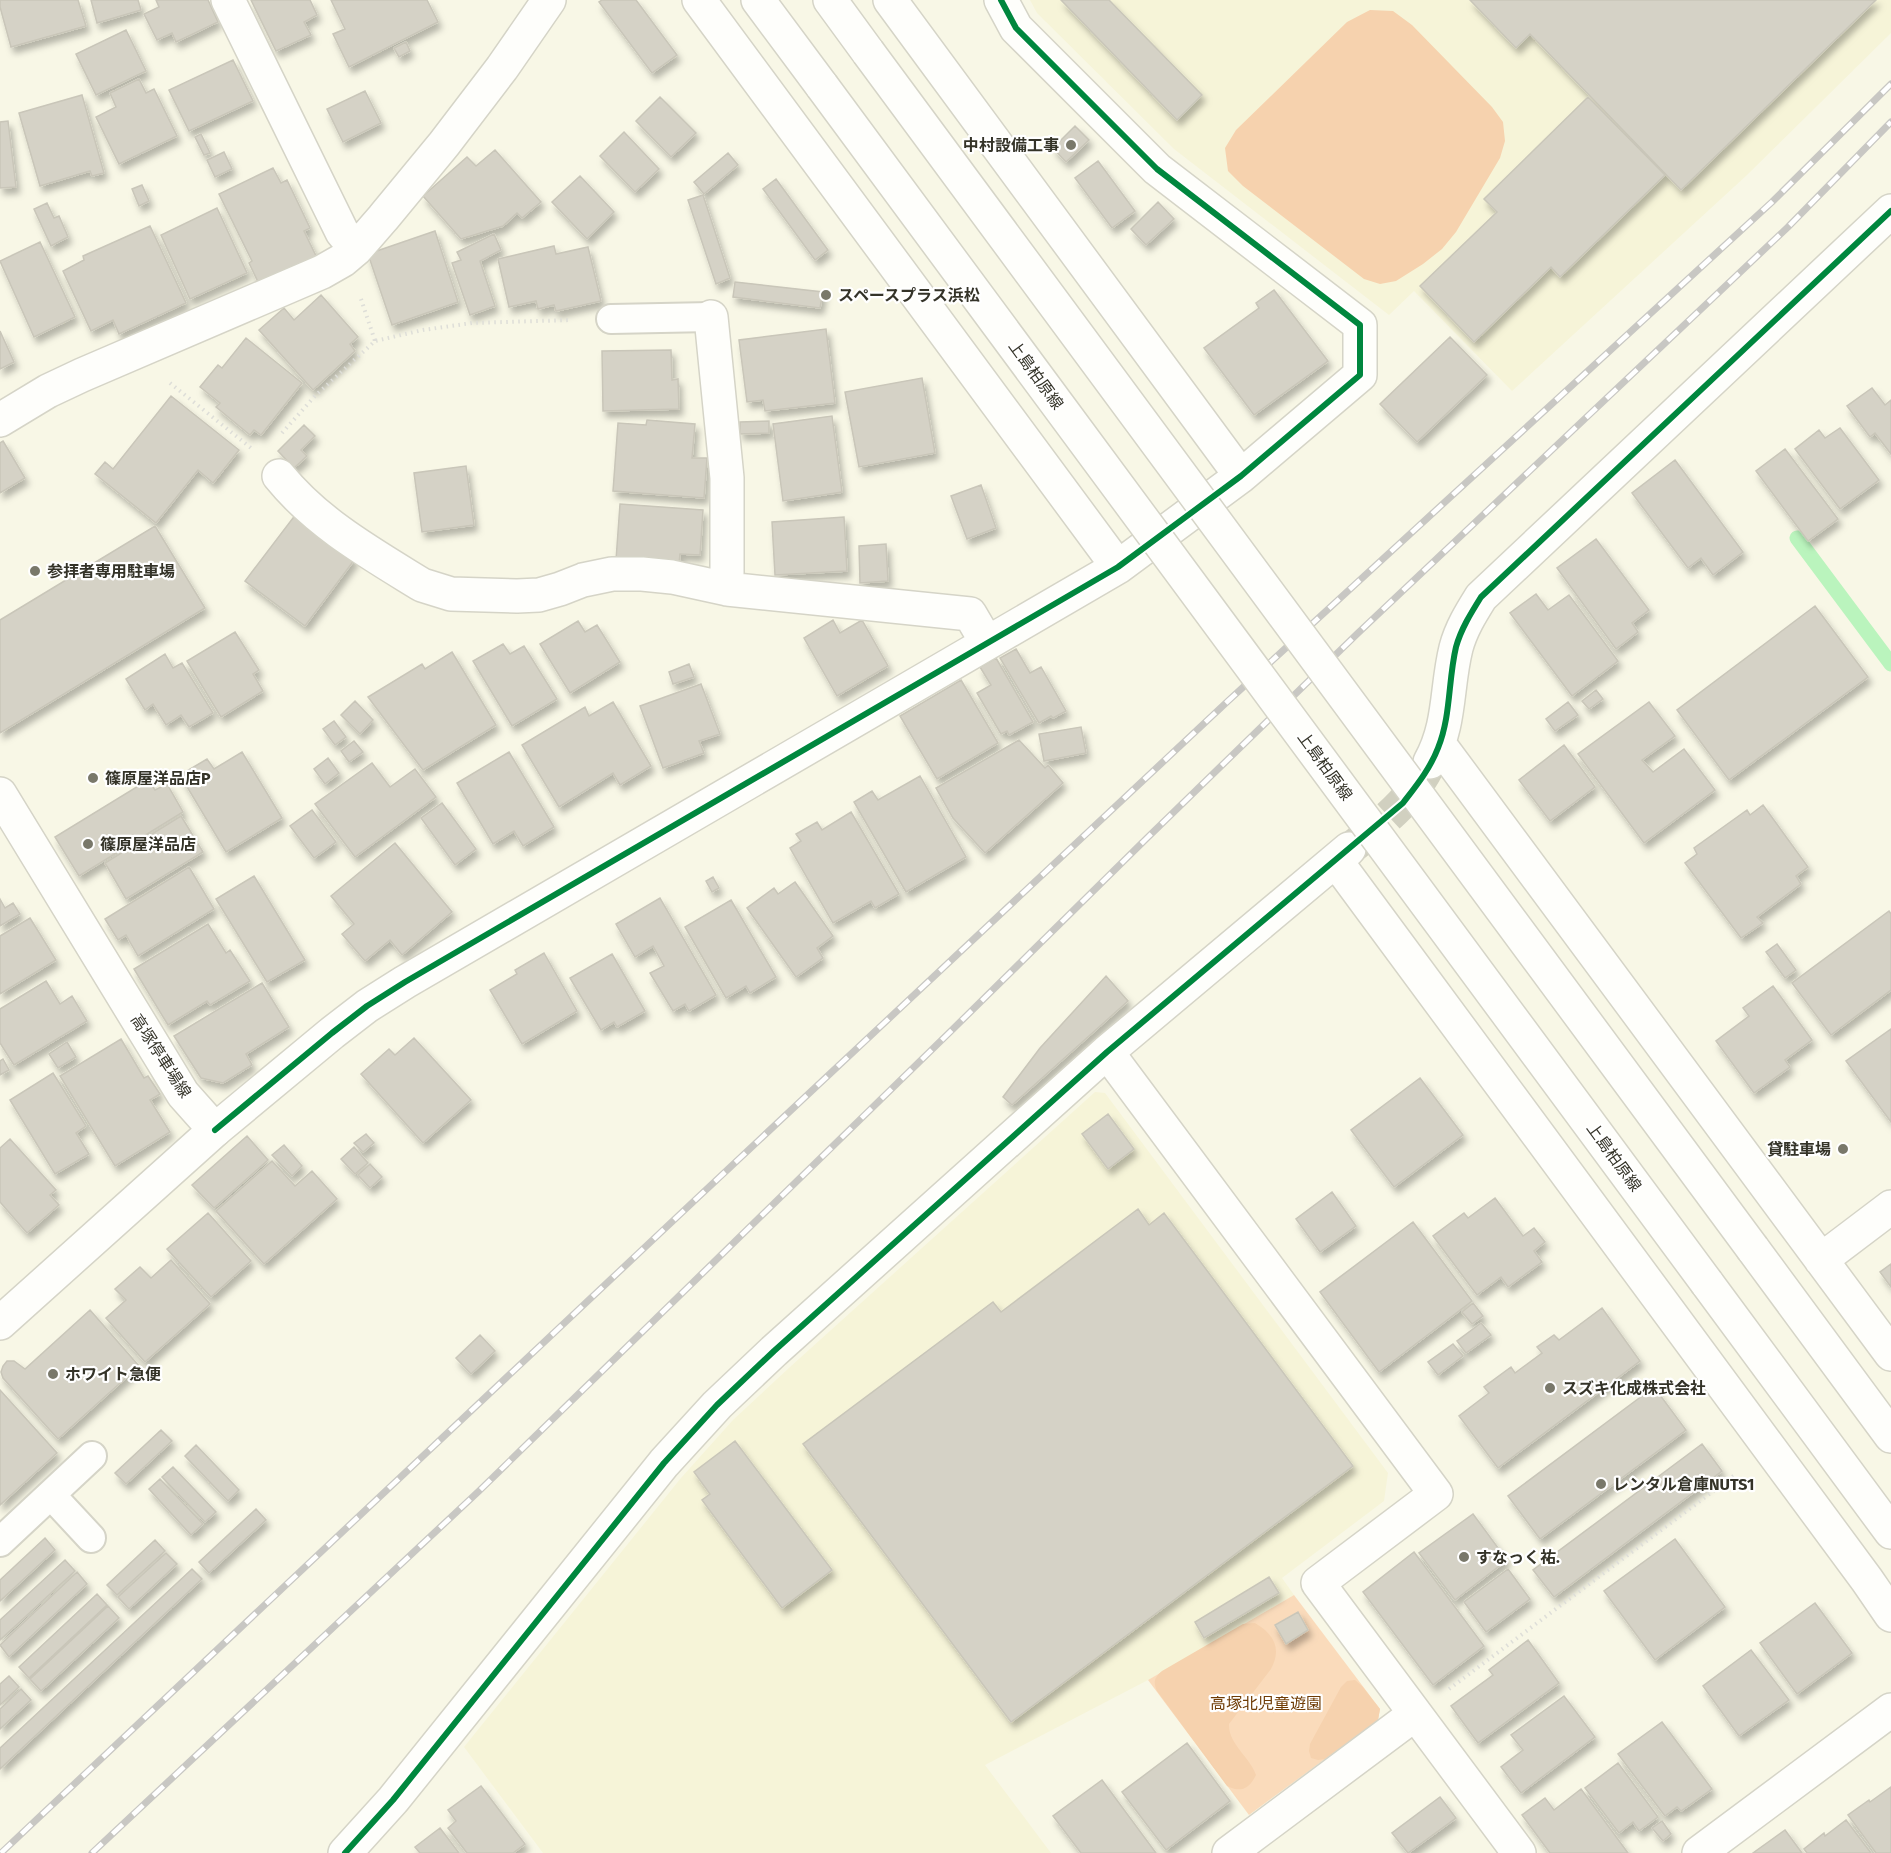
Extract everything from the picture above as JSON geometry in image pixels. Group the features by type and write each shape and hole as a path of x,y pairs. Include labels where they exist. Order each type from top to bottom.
{"street":[{"path":"228,0 342,232 356,249"},
{"path":"0,420 48,391 322,272 343,260 356,249 444,144 502,68 549,0"},
{"path":"699,0 1118,567"},
{"name":"上島柏原線","path":"758,0 1891,1532"},
{"path":"830,0 1891,1436"},
{"path":"890,0 1241,476"},
{"path":"0,1323 215,1130 367,1006 1118,567 1241,476 1360,375 1360,326 1158,169 1016,28 1000,0"},
{"path":"1891,212 1481,597 1466,620 1456,646 1448,715 1435,753 1891,1354"},
{"path":"711,317 727,478 727,590"},
{"path":"270,466 303,503 330,526 422,585 436,591 452,594 539,595 583,580 612,574 642,574 727,590 970,614 987,643"},
{"name":"高塚停車場線","path":"0,794 183,1094 215,1130"},
{"path":"345,1853 393,1800 664,1463 717,1405 774,1350 1107,1052 1342,855 1891,1615"},
{"path":"1107,1052 1436,1494 1318,1583 1519,1853"},
{"path":"1821,1260 1891,1207"},
{"path":"1699,1853 1891,1710"},
{"path":"1229,1853 1415,1714"}],"lane":[{"path":"611,319 711,317"},
{"path":"0,1542 92,1456"},
{"path":"51,1495 91,1538"}],"path":[{"path":"132,353 270,466 314,397 375,341 423,330 472,323 611,319"},
{"path":"1415,1714 1737,1474"}],"shaded area":[{"path":"1030,0 1891,0 1891,33 1747,175 1512,391 1414,291 1389,315 1174,149 1037,13"},
{"path":"1370,10 1393,11 1412,25 1492,107 1503,122 1505,141 1500,158 1456,232 1442,249 1396,281 1380,284 1364,279 1243,186 1228,171 1225,148 1236,130 1347,22"},
{"path":"1095,1092 1105,1093 1388,1473 1384,1501 1282,1578 1294,1595 1148,1680 985,1765 1051,1853 543,1853 464,1747 681,1478 733,1420"},
{"path":"1255,1623 1271,1637 1276,1655 1271,1669 1229,1724 1232,1738 1256,1775 1250,1784 1236,1789 1227,1786 1157,1691 1155,1683 1162,1671 1243,1624"},
{"path":"1355,1680 1380,1709 1378,1720 1325,1759 1311,1758 1310,1744 1341,1687 1347,1681"}],"green space":[{"name":"高塚北児童遊園","path":"1294,1595 1380,1709 1378,1720 1249,1815 1148,1680"}],"building":[{"path":"0,0 78,0 86,26 11,47"},
{"path":"91,0 138,0 141,10 97,23"},
{"path":"156,0 208,0 218,22 176,42 172,33 157,40 144,14 159,7"},
{"path":"251,0 310,0 317,15 304,22 311,35 276,51"},
{"path":"331,0 427,0 438,22 349,67 333,34 345,29"},
{"path":"602,0 636,0 677,55 652,73 599,2"},
{"path":"1061,0 1109,0 1202,95 1177,120"},
{"path":"1470,0 1876,0 1681,190 1530,34 1516,48"},
{"path":"126,30 146,71 96,95 76,54"},
{"path":"406,42 410,51 399,57 394,48"},
{"path":"233,60 253,101 189,131 169,90"},
{"path":"139,79 146,93 154,89 177,136 119,164 96,117 116,107 110,93"},
{"path":"365,91 381,123 343,142 327,109"},
{"path":"82,95 104,173 92,176 90,171 40,186 19,113"},
{"path":"660,97 696,133 671,157 636,121"},
{"path":"1588,97 1665,175 1560,277 1551,267 1474,342 1420,286 1497,212 1484,199"},
{"path":"8,121 16,187 0,188 0,122"},
{"path":"1075,126 1089,140 1066,162 1053,148"},
{"path":"624,132 659,169 635,192 600,156"},
{"path":"201,134 210,153 204,155 195,137"},
{"path":"495,150 541,202 522,218 517,213 503,226 461,239 423,196 467,157 476,166"},
{"path":"224,152 232,169 215,177 207,160"},
{"path":"728,153 738,165 704,194 694,182"},
{"path":"1098,161 1135,211 1112,228 1075,178"},
{"path":"273,168 281,183 287,180 310,228 304,231 317,258 260,286 249,263 252,261 219,194"},
{"path":"580,176 614,212 587,239 552,202"},
{"path":"776,179 828,250 815,260 763,189"},
{"path":"142,185 149,201 139,206 132,189"},
{"path":"703,195 730,278 716,284 688,200"},
{"path":"1158,202 1174,219 1146,245 1131,229"},
{"path":"47,203 54,218 59,216 68,237 51,246 34,209"},
{"path":"217,208 247,273 190,299 161,235"},
{"path":"150,226 186,303 119,334 113,320 91,331 63,271 84,260 83,256"},
{"path":"435,231 458,302 392,325 368,254"},
{"path":"494,234 501,250 480,261 495,306 470,315 452,263 461,260 457,252"},
{"path":"40,242 75,317 34,337 0,261"},
{"path":"554,246 556,254 588,247 601,301 556,311 554,305 538,309 536,301 509,307 498,259"},
{"path":"735,282 823,292 820,308 733,297"},
{"path":"1274,290 1328,361 1254,415 1204,348 1259,308 1256,303"},
{"path":"321,295 358,337 350,344 355,351 313,390 259,330 284,308 294,320"},
{"path":"826,329 835,403 765,411 763,400 747,402 739,340"},
{"path":"0,331 14,362 0,369"},
{"path":"1450,337 1487,375 1417,442 1380,404"},
{"path":"246,338 302,383 261,435 254,430 250,435 216,407 220,403 200,387 218,365 222,368"},
{"path":"671,350 672,380 678,379 679,409 603,411 602,351"},
{"path":"922,378 935,453 859,467 845,392"},
{"path":"1872,388 1885,405 1891,400 1891,454 1875,433 1870,437 1847,406"},
{"path":"171,396 239,450 213,483 198,470 156,523 95,474 105,462 113,469"},
{"path":"832,416 842,492 783,501 773,424"},
{"path":"647,420 695,424 692,458 707,458 704,498 613,491 618,423 646,425"},
{"path":"769,421 769,433 740,434 740,422"},
{"path":"304,425 315,436 301,450 307,456 294,468 278,451"},
{"path":"1840,428 1879,480 1840,509 1795,449 1819,430 1825,438"},
{"path":"3,441 25,478 0,493 0,443"},
{"path":"1785,449 1838,519 1808,541 1756,471"},
{"path":"1675,460 1743,552 1713,575 1701,558 1688,568 1632,493"},
{"path":"466,466 474,525 422,532 414,473"},
{"path":"981,485 996,528 967,539 951,496"},
{"path":"620,504 703,510 700,555 680,554 679,564 616,560"},
{"path":"296,514 355,559 305,626 245,581"},
{"path":"844,517 847,571 775,575 772,522"},
{"path":"155,526 205,608 0,733 0,620"},
{"path":"1596,539 1649,610 1632,623 1638,632 1616,649 1557,568"},
{"path":"886,544 888,581 860,583 859,546"},
{"path":"1536,594 1548,610 1569,595 1618,661 1572,696 1510,613"},
{"path":"1815,606 1868,677 1729,780 1677,710"},
{"path":"833,620 840,633 862,620 888,666 837,696 804,638"},
{"path":"578,621 585,632 597,625 620,662 570,693 540,644"},
{"path":"235,632 259,670 253,674 263,691 221,717 187,661"},
{"path":"503,644 510,654 524,646 557,699 512,726 473,661"},
{"path":"1016,649 1030,673 1041,667 1066,711 1039,723 1000,658"},
{"path":"452,652 496,725 423,770 368,697 422,664 425,669"},
{"path":"165,654 173,668 182,663 213,713 189,727 181,715 166,725 153,704 145,710 126,679"},
{"path":"996,658 1033,722 1009,735 1007,731 1001,734 977,693 991,685 980,667"},
{"path":"689,664 694,677 673,684 669,672"},
{"path":"961,680 998,743 937,779 900,716"},
{"path":"701,684 720,734 699,741 704,753 663,768 640,706"},
{"path":"1596,690 1603,699 1589,709 1582,701"},
{"path":"355,701 373,720 360,734 341,715"},
{"path":"613,702 651,766 620,785 613,773 559,807 522,745 585,707 589,716"},
{"path":"1568,702 1578,715 1555,731 1546,719"},
{"path":"1649,702 1675,736 1642,760 1653,772 1684,749 1715,790 1644,843 1578,754"},
{"path":"334,721 346,737 335,745 323,729"},
{"path":"1081,727 1086,753 1044,761 1039,734"},
{"path":"1019,740 1045,768 1048,765 1063,783 985,853 953,818 936,788"},
{"path":"354,741 363,752 349,762 341,751"},
{"path":"1564,745 1595,787 1550,821 1519,780"},
{"path":"242,752 282,818 226,852 180,775 207,759 214,769"},
{"path":"509,752 554,827 523,846 514,831 493,844 457,783"},
{"path":"328,758 339,773 325,784 314,769"},
{"path":"372,763 390,787 415,769 436,797 355,857 315,804"},
{"path":"920,776 966,857 906,892 854,802 872,791 878,800"},
{"path":"148,780 155,790 167,784 183,812 79,876 55,837"},
{"path":"442,803 476,849 455,865 421,818"},
{"path":"1763,805 1808,867 1796,876 1801,884 1757,917 1763,923 1741,938 1685,863 1697,854 1694,848 1747,810 1750,815"},
{"path":"312,810 336,842 314,858 290,826"},
{"path":"851,812 899,894 875,908 871,901 833,923 790,848 801,841 796,834 817,822 822,830"},
{"path":"181,816 203,852 126,899 105,863"},
{"path":"395,843 452,912 402,955 390,940 365,961 342,934 354,924 331,896"},
{"path":"189,867 214,909 138,956 126,935 118,940 105,919"},
{"path":"254,876 305,960 267,982 216,899"},
{"path":"713,877 719,888 712,892 706,881"},
{"path":"795,882 833,936 817,948 823,958 796,977 747,908 774,888 778,894"},
{"path":"660,898 716,995 689,1011 685,1004 673,1011 650,973 664,966 653,946 635,957 616,924"},
{"path":"0,899 5,908 13,903 20,914 0,926"},
{"path":"731,900 776,977 750,993 746,986 726,998 685,927"},
{"path":"1889,911 1891,914 1891,990 1831,1035 1792,983"},
{"path":"30,918 56,960 0,994 0,936"},
{"path":"208,924 226,953 230,950 250,981 210,1005 207,1001 168,1025 134,969"},
{"path":"1777,944 1796,970 1785,978 1766,952"},
{"path":"544,953 577,1011 522,1044 490,990 517,974 515,970"},
{"path":"612,954 645,1011 617,1027 614,1022 601,1030 570,978"},
{"path":"1106,976 1128,1001 1012,1105 1003,1097 1040,1048"},
{"path":"46,981 60,1004 72,996 87,1021 14,1065 0,1043 0,1009"},
{"path":"262,983 289,1027 246,1054 252,1065 223,1083 201,1078 174,1036"},
{"path":"1773,986 1812,1040 1785,1060 1790,1067 1754,1093 1716,1041 1749,1016 1743,1008"},
{"path":"1891,1029 1891,1122 1846,1061"},
{"path":"414,1038 471,1100 423,1143 361,1074 389,1049 395,1055"},
{"path":"121,1039 144,1078 148,1076 160,1094 150,1100 170,1132 115,1166 60,1076"},
{"path":"67,1042 76,1057 58,1068 49,1054"},
{"path":"3,1059 9,1070 0,1075 0,1061"},
{"path":"53,1073 86,1126 76,1133 89,1154 55,1174 10,1100"},
{"path":"1420,1078 1463,1135 1394,1187 1351,1130"},
{"path":"1108,1114 1134,1149 1108,1169 1082,1134"},
{"path":"366,1134 374,1143 363,1152 354,1143"},
{"path":"247,1136 268,1160 214,1208 192,1185"},
{"path":"10,1139 56,1190 50,1195 59,1205 27,1233 0,1202 0,1148"},
{"path":"284,1145 302,1166 292,1176 272,1155"},
{"path":"354,1147 368,1163 355,1174 341,1159"},
{"path":"272,1161 295,1186 312,1171 337,1199 264,1264 216,1211"},
{"path":"370,1164 382,1177 370,1188 358,1175"},
{"path":"1332,1192 1356,1226 1320,1252 1296,1219"},
{"path":"1495,1198 1523,1236 1534,1228 1545,1242 1534,1251 1542,1262 1508,1287 1501,1277 1477,1295 1433,1236 1464,1213 1468,1218"},
{"path":"1138,1209 1149,1225 1164,1213 1353,1466 1011,1722 803,1444 993,1302 1001,1312"},
{"path":"208,1213 251,1261 211,1297 167,1249"},
{"path":"1413,1222 1472,1301 1379,1372 1320,1292"},
{"path":"171,1260 210,1304 145,1362 106,1318 126,1300 115,1289 140,1267 151,1278"},
{"path":"1891,1264 1891,1287 1880,1272"},
{"path":"1473,1303 1483,1316 1472,1324 1462,1312"},
{"path":"1602,1308 1640,1361 1498,1468 1459,1416 1489,1393 1484,1387 1511,1367 1515,1373 1542,1353 1537,1347 1554,1335 1559,1340"},
{"path":"90,1310 139,1366 58,1439 3,1378 1,1372 7,1361 14,1361 25,1369"},
{"path":"1481,1323 1491,1335 1466,1353 1457,1341"},
{"path":"480,1335 495,1351 471,1374 456,1358"},
{"path":"1453,1344 1463,1356 1438,1375 1428,1362"},
{"path":"1654,1387 1686,1430 1540,1539 1508,1496"},
{"path":"0,1390 57,1453 0,1505"},
{"path":"161,1430 172,1441 126,1484 115,1473"},
{"path":"735,1441 832,1570 782,1608 702,1500 710,1494 694,1472"},
{"path":"1702,1444 1722,1471 1554,1597 1533,1570"},
{"path":"196,1445 239,1490 228,1501 185,1456"},
{"path":"173,1467 216,1512 205,1522 162,1477"},
{"path":"160,1479 203,1524 191,1535 149,1489"},
{"path":"256,1509 266,1520 209,1573 199,1562"},
{"path":"1473,1514 1507,1560 1455,1600 1419,1553"},
{"path":"45,1538 55,1550 0,1601 0,1580"},
{"path":"1675,1539 1725,1607 1655,1660 1604,1591"},
{"path":"155,1540 165,1551 117,1595 107,1585"},
{"path":"1414,1552 1484,1646 1433,1685 1363,1592"},
{"path":"166,1553 177,1564 129,1609 118,1597"},
{"path":"65,1560 75,1571 0,1640 0,1620"},
{"path":"192,1569 202,1579 0,1769 0,1748"},
{"path":"1508,1569 1530,1599 1486,1632 1464,1602"},
{"path":"77,1572 87,1584 9,1657 0,1645"},
{"path":"1269,1577 1279,1593 1204,1638 1195,1622"},
{"path":"97,1594 107,1605 29,1678 19,1667"},
{"path":"1815,1603 1852,1653 1797,1694 1760,1643"},
{"path":"108,1606 119,1618 41,1691 30,1679"},
{"path":"1298,1612 1308,1630 1286,1644 1275,1625"},
{"path":"1528,1640 1559,1683 1478,1743 1451,1706 1493,1675 1489,1670"},
{"path":"1751,1650 1789,1700 1739,1736 1703,1686"},
{"path":"9,1676 19,1687 0,1705 0,1684"},
{"path":"21,1689 31,1700 0,1729 0,1709"},
{"path":"1564,1696 1595,1737 1521,1793 1501,1767 1523,1750 1511,1735"},
{"path":"1662,1722 1712,1789 1681,1811 1677,1807 1665,1816 1618,1754"},
{"path":"1187,1743 1230,1801 1166,1850 1122,1792"},
{"path":"1618,1763 1658,1817 1639,1831 1633,1822 1619,1833 1585,1788"},
{"path":"1102,1780 1156,1853 1081,1853 1053,1816"},
{"path":"481,1786 525,1844 513,1853 467,1853 448,1828 456,1821 448,1810"},
{"path":"1891,1787 1891,1853 1876,1853 1848,1815"},
{"path":"1581,1789 1628,1853 1550,1853 1522,1815 1545,1798 1554,1810"},
{"path":"1440,1797 1456,1818 1408,1853 1392,1833"},
{"path":"1846,1820 1871,1853 1807,1853 1804,1849 1824,1833 1825,1836"},
{"path":"1662,1821 1671,1834 1663,1841 1652,1828"},
{"path":"440,1828 459,1853 420,1853 415,1847"},
{"path":"1785,1830 1802,1853 1753,1853"}],"waterway":[{"path":"1797,538 1891,664"}],"tunnel":[{"path":"1351,848 1404,801 1428,767"}],"railway":[{"path":"1,1853 1228,701 1772,202 1891,84"},
{"path":"92,1853 479,1491 1357,634 1788,227 1891,122"}],"cycle path":[{"path":"215,1130 332,1033 367,1006 405,982 1118,567 1241,476 1360,375 1360,325 1157,169 1016,28 1001,0"},
{"path":"345,1853 393,1800 664,1463 717,1405 1107,1052 1403,803 1435,756 1445,724 1456,647 1463,627 1481,597 1891,211"}],"place":[{"name":"中村設備工事","path":"1071,145"},
{"name":"スペースプラス浜松","path":"826,295"},
{"name":"参拝者専用駐車場","path":"35,571"},
{"name":"篠原屋洋品店P","path":"93,778"},
{"name":"篠原屋洋品店","path":"88,844"},
{"name":"貸駐車場","path":"1843,1149"},
{"name":"ホワイト急便","path":"53,1374"},
{"name":"スズキ化成株式会社","path":"1550,1388"},
{"name":"レンタル倉庫NUTS1","path":"1601,1484"},
{"name":"すなっく祐.","path":"1464,1557"}]}
